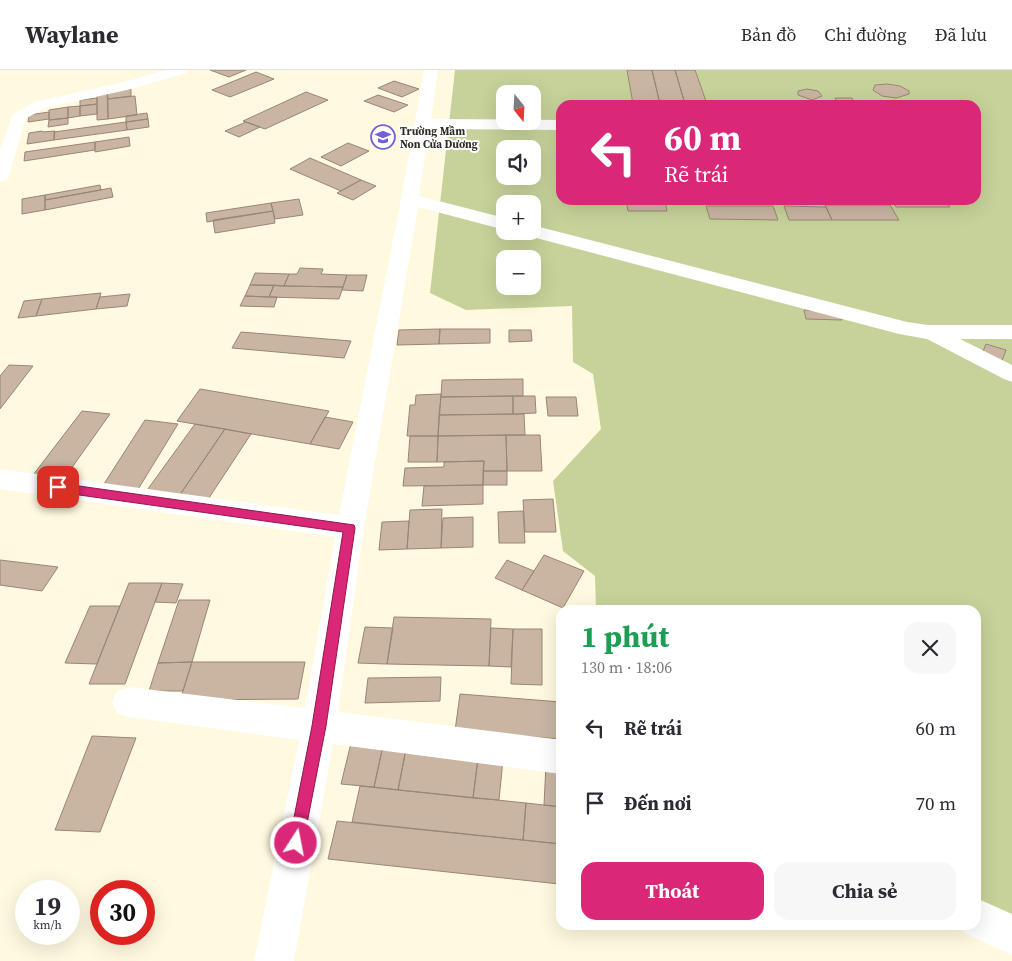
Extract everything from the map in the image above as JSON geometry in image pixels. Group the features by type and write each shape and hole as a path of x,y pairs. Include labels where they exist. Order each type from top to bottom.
{"street":[{"path":"0,178 18,117 28,110 150,75 181,70"},
{"path":"274,961 319,726 350,528 410,199 431,70"},
{"path":"421,124 556,125"},
{"path":"410,199 496,222"},
{"path":"541,233 863,318 928,332 1012,332"},
{"path":"928,332 1012,374"},
{"path":"0,479 350,528"},
{"path":"129,702 556,756"},
{"path":"981,920 1012,935"}],"green space":[{"path":"455,70 1012,70 1012,922 981,908 981,605 596,605 595,576 563,551 553,481 601,429 593,374 573,362 572,306 466,310 430,293"}],"building":[{"path":"210,70 246,70 229,77"},
{"path":"627,70 652,70 659,100 632,100"},
{"path":"652,70 675,70 684,100 659,100"},
{"path":"675,70 695,70 706,100 684,100"},
{"path":"256,72 274,79 230,97 212,90"},
{"path":"394,81 419,89 402,97 378,88"},
{"path":"875,85 900,86 909,91 909,94 896,98 882,96 873,90"},
{"path":"131,89 131,96 108,99 107,92"},
{"path":"807,89 818,91 822,96 812,100 798,95 798,91"},
{"path":"107,92 108,119 97,120 97,94"},
{"path":"306,92 328,100 265,129 243,121"},
{"path":"378,95 408,105 394,112 364,101"},
{"path":"135,96 137,115 108,119 108,99"},
{"path":"97,98 97,104 80,106 80,100"},
{"path":"835,98 852,98 853,100 836,100"},
{"path":"97,104 97,114 80,116 80,106"},
{"path":"80,106 80,116 68,118 68,107"},
{"path":"68,107 68,118 49,120 49,110"},
{"path":"49,112 49,119 28,122 29,115"},
{"path":"147,113 148,119 126,122 126,116"},
{"path":"68,118 68,124 48,127 49,120"},
{"path":"148,119 149,127 127,130 126,122"},
{"path":"126,122 127,130 54,140 54,132"},
{"path":"246,122 260,127 239,137 225,131"},
{"path":"55,131 54,140 27,144 29,133"},
{"path":"129,137 130,146 95,152 95,142"},
{"path":"95,142 95,150 24,161 25,152"},
{"path":"348,143 369,151 341,166 321,157"},
{"path":"310,158 361,180 341,191 290,169"},
{"path":"361,180 376,186 353,200 337,193"},
{"path":"100,185 101,190 45,200 45,195"},
{"path":"111,188 113,197 45,210 45,200"},
{"path":"45,195 45,210 22,214 22,199"},
{"path":"299,199 303,215 275,219 271,203"},
{"path":"271,203 273,211 207,222 206,213"},
{"path":"627,205 666,205 667,211 628,211"},
{"path":"825,205 890,205 899,220 832,220"},
{"path":"895,205 949,205 950,207 896,207"},
{"path":"706,206 773,206 778,220 710,219"},
{"path":"784,206 826,207 832,220 789,220"},
{"path":"273,211 275,223 215,233 213,220"},
{"path":"300,268 323,269 321,274 347,275 343,287 284,286 289,274 297,274"},
{"path":"255,273 289,274 284,286 250,285"},
{"path":"347,275 367,275 363,291 342,290"},
{"path":"250,285 274,285 269,297 245,296"},
{"path":"274,285 343,287 339,299 269,297"},
{"path":"101,293 96,309 36,316 42,299"},
{"path":"130,294 127,306 96,309 100,297"},
{"path":"245,296 277,297 274,307 240,306"},
{"path":"42,299 36,316 18,318 24,301"},
{"path":"804,310 838,311 842,320 806,319"},
{"path":"440,329 439,344 397,345 399,330"},
{"path":"440,329 490,329 490,343 439,344"},
{"path":"509,330 531,330 532,341 509,342"},
{"path":"241,332 351,341 344,358 232,348"},
{"path":"986,344 1006,350 1002,361 982,354"},
{"path":"9,365 33,366 0,409 0,376"},
{"path":"523,379 523,396 441,397 442,380"},
{"path":"200,389 329,411 310,444 177,421"},
{"path":"441,394 438,436 407,436 410,405 415,405 416,395"},
{"path":"513,396 535,396 536,413 513,414"},
{"path":"513,396 513,414 439,415 441,397"},
{"path":"546,397 576,397 578,416 548,416"},
{"path":"82,411 110,414 61,483 30,479"},
{"path":"524,414 525,435 438,436 439,415"},
{"path":"325,417 353,422 339,449 310,444"},
{"path":"145,420 178,424 137,491 102,487"},
{"path":"195,424 225,429 177,499 145,493"},
{"path":"225,429 251,434 205,504 177,499"},
{"path":"506,435 540,435 542,471 507,471"},
{"path":"506,435 507,471 483,471 484,461 437,462 438,436"},
{"path":"410,436 438,436 437,462 408,462"},
{"path":"484,461 483,485 403,486 405,468 444,467 444,462"},
{"path":"483,471 507,471 507,485 483,485"},
{"path":"483,485 483,504 422,506 424,486"},
{"path":"553,499 556,532 525,532 523,500"},
{"path":"442,509 441,548 407,549 410,510"},
{"path":"523,511 525,543 499,543 498,512"},
{"path":"473,517 473,547 441,548 443,518"},
{"path":"409,521 407,549 379,550 382,522"},
{"path":"544,555 584,571 565,605 556,605 522,590"},
{"path":"0,560 58,567 42,591 0,585"},
{"path":"507,560 534,571 522,590 495,578"},
{"path":"129,583 162,583 125,684 89,684"},
{"path":"162,583 183,584 176,603 155,602"},
{"path":"179,600 210,600 192,662 158,663"},
{"path":"90,606 120,606 97,664 65,663"},
{"path":"394,617 491,619 489,666 387,664"},
{"path":"365,627 393,628 387,664 358,663"},
{"path":"491,628 513,629 511,667 489,666"},
{"path":"513,629 542,629 542,685 511,684"},
{"path":"192,662 305,662 298,699 180,700"},
{"path":"192,662 183,691 149,691 158,663"},
{"path":"441,677 440,701 365,703 368,678"},
{"path":"460,694 556,702 556,739 455,731"},
{"path":"92,736 136,738 100,832 55,830"},
{"path":"352,739 384,741 374,787 341,784"},
{"path":"384,741 407,744 398,790 374,787"},
{"path":"407,744 478,758 473,798 398,790"},
{"path":"478,758 503,760 499,800 473,798"},
{"path":"546,765 556,766 556,806 544,805"},
{"path":"360,786 526,803 523,840 352,822"},
{"path":"526,803 556,806 556,843 523,840"},
{"path":"337,821 556,843 556,884 328,859"}],"place":[{"name":"Trường Mầm Non Cửa Dương","path":"383,137"}],"route":[{"path":"58,487 350,528 319,726 296,843"}]}
